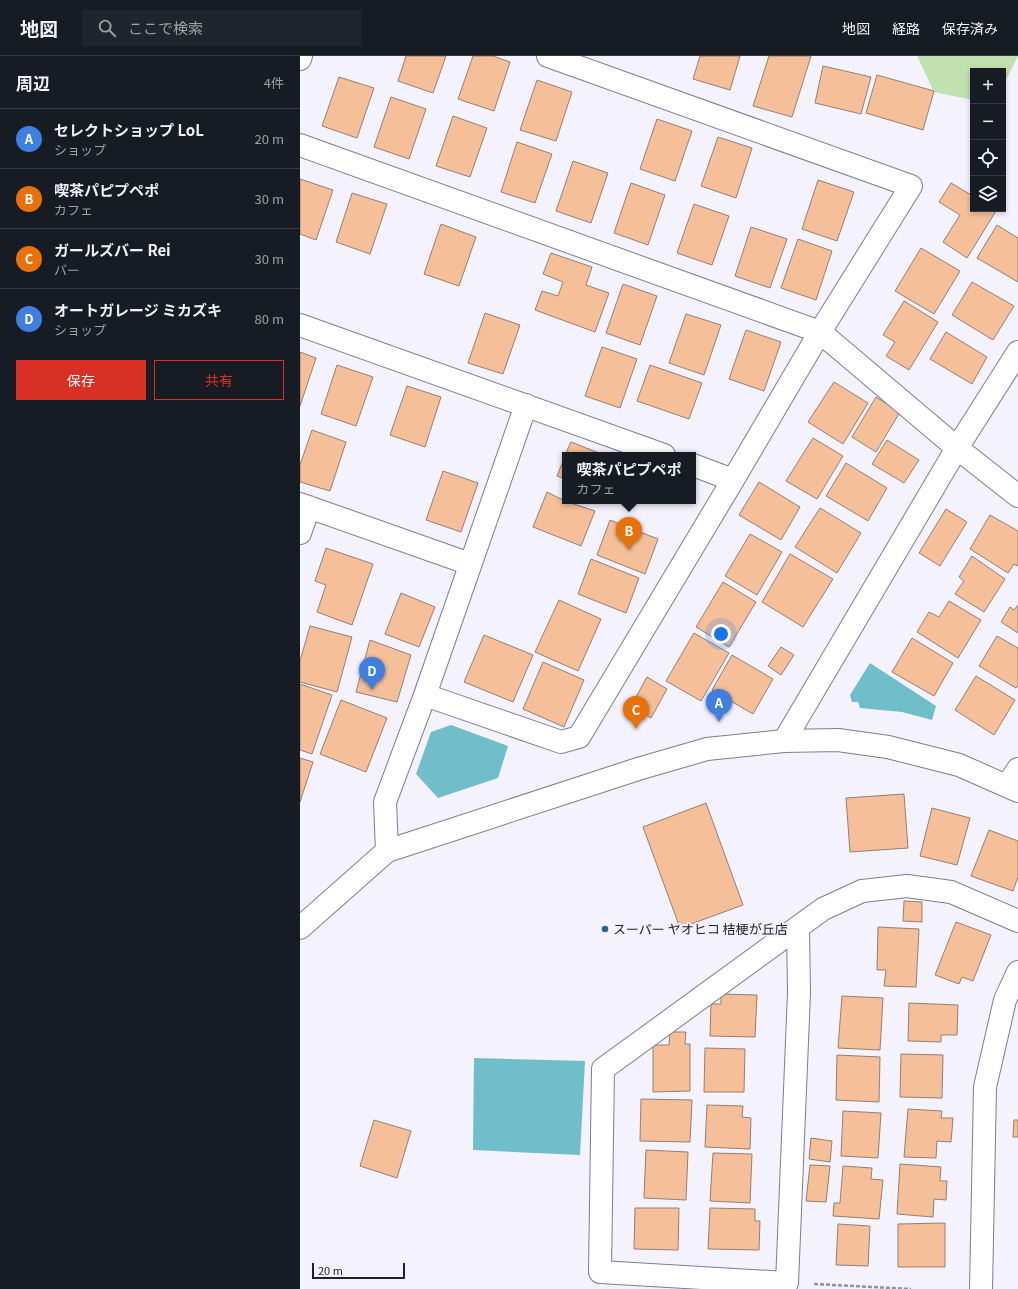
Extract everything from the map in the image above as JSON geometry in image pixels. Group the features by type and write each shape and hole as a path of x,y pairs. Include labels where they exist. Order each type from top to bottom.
{"street":[{"path":"425,695 561,742 579,737 820,332 910,186 548,56"},
{"path":"300,145 820,332 957,448 1018,496"},
{"path":"300,325 656,452"},
{"path":"784,741 957,448 1018,352"},
{"path":"387,851 385,802 425,695 526,405"},
{"path":"696,466 733,480"},
{"path":"300,533 305,506 470,564"},
{"path":"300,928 387,851 638,769 707,749 784,741 838,740 888,747 959,765 1014,782"},
{"path":"798,928 799,993 787,1283 600,1272 604,1069 822,909 862,891 907,886 951,892 1018,921"},
{"path":"982,1289 985,1087 1005,1000 1018,972"}],"path":[{"path":"787,1283 911,1289"}],"green space":[{"path":"917,56 1018,56 1006,80 1006,68 970,68 970,99 934,92"}],"water":[{"path":"870,663 936,706 932,720 902,712 860,708 858,702 852,702 850,695"},
{"path":"451,725 508,746 498,778 438,798 416,774 431,732"},
{"path":"474,1058 585,1061 580,1155 473,1150"}],"building":[{"path":"406,56 446,56 433,93 398,81"},
{"path":"473,56 493,56 510,62 494,111 458,99"},
{"path":"700,56 740,56 730,90 693,79"},
{"path":"769,56 811,56 792,117 753,106"},
{"path":"823,66 871,77 861,114 815,103"},
{"path":"877,75 934,91 923,130 866,113"},
{"path":"339,77 374,88 357,138 322,126"},
{"path":"537,80 572,92 556,141 520,130"},
{"path":"391,97 426,109 409,159 374,147"},
{"path":"453,116 487,128 470,177 436,166"},
{"path":"657,119 692,131 675,181 640,169"},
{"path":"718,137 752,148 736,198 701,186"},
{"path":"517,142 552,154 535,203 501,192"},
{"path":"573,161 608,173 591,223 556,211"},
{"path":"300,179 333,190 316,240 300,234"},
{"path":"818,180 854,192 837,241 802,229"},
{"path":"631,183 665,195 648,245 614,233"},
{"path":"951,183 970,194 970,212 995,212 967,258 943,242 960,215 939,202"},
{"path":"352,193 387,204 370,254 336,242"},
{"path":"694,204 729,216 712,265 677,253"},
{"path":"441,224 476,237 459,286 424,274"},
{"path":"997,225 1018,238 1018,282 977,258"},
{"path":"751,227 787,239 770,288 735,276"},
{"path":"798,239 832,251 816,300 781,288"},
{"path":"921,248 960,271 934,314 895,291"},
{"path":"551,253 592,267 586,285 609,293 595,332 535,310 542,291 558,296 563,282 543,274"},
{"path":"972,282 1014,306 993,340 952,315"},
{"path":"623,284 657,296 640,345 606,333"},
{"path":"904,301 938,322 909,370 886,356 895,342 883,335"},
{"path":"485,313 520,325 503,374 468,363"},
{"path":"686,314 721,325 704,375 669,363"},
{"path":"746,330 781,342 764,391 729,379"},
{"path":"946,332 987,357 972,384 930,359"},
{"path":"602,347 637,359 620,408 585,396"},
{"path":"300,352 316,358 300,406"},
{"path":"337,365 373,377 356,426 321,414"},
{"path":"650,365 702,383 689,419 637,401"},
{"path":"834,382 868,403 843,444 808,422"},
{"path":"407,386 441,397 425,447 390,435"},
{"path":"876,397 900,412 876,452 852,437"},
{"path":"312,430 346,442 330,491 300,482 300,465"},
{"path":"813,438 843,456 817,499 786,481"},
{"path":"887,440 919,460 904,483 872,464"},
{"path":"571,442 596,452 566,452"},
{"path":"846,463 887,488 868,521 826,496"},
{"path":"562,464 562,478 557,476"},
{"path":"443,471 478,483 461,532 426,520"},
{"path":"759,482 800,507 781,540 739,515"},
{"path":"547,492 562,500 562,504 574,504 595,511 581,546 533,527"},
{"path":"820,508 861,533 837,573 795,547"},
{"path":"946,509 967,522 940,566 919,553"},
{"path":"990,515 1018,531 1018,564 1017,566 1014,564 1008,573 970,549"},
{"path":"610,520 658,539 645,574 597,555"},
{"path":"750,534 782,552 757,595 725,576"},
{"path":"326,548 373,564 352,625 317,612 326,585 315,581"},
{"path":"790,554 833,579 803,627 762,602"},
{"path":"972,556 1005,579 984,612 955,594 964,581 959,577"},
{"path":"591,559 639,578 626,613 578,594"},
{"path":"723,582 756,602 729,647 696,627"},
{"path":"401,593 435,607 419,647 385,634"},
{"path":"559,600 601,619 578,671 535,652"},
{"path":"949,601 981,620 958,658 917,632 929,612 939,617"},
{"path":"1018,605 1018,633 1001,622 1010,607 1014,610"},
{"path":"310,626 352,637 337,692 300,682 300,661"},
{"path":"694,633 729,653 701,701 666,681"},
{"path":"484,635 533,655 513,702 464,682"},
{"path":"997,636 1018,648 1018,685 1016,688 979,666"},
{"path":"912,638 953,663 934,696 892,672"},
{"path":"370,640 411,655 397,702 356,692"},
{"path":"781,647 794,655 781,675 768,666"},
{"path":"732,655 773,679 753,714 712,690"},
{"path":"543,662 584,680 564,727 523,709"},
{"path":"976,676 1015,700 994,735 955,710"},
{"path":"647,677 667,689 651,718 631,706"},
{"path":"300,684 332,695 312,754 300,750"},
{"path":"341,700 387,718 366,772 320,754"},
{"path":"300,758 313,762 300,802"},
{"path":"904,794 908,848 850,852 846,798"},
{"path":"706,803 743,905 680,928 643,827"},
{"path":"932,808 970,818 957,865 920,856"},
{"path":"989,830 1018,841 1018,877 1013,891 971,876"},
{"path":"904,901 922,902 922,922 903,921"},
{"path":"956,922 991,935 973,981 962,977 959,984 935,975"},
{"path":"878,927 919,929 916,987 884,986 886,970 877,970"},
{"path":"721,994 757,995 755,1037 710,1036 711,1004 721,1004"},
{"path":"842,996 883,998 880,1050 838,1048"},
{"path":"909,1003 958,1005 957,1035 941,1035 941,1042 908,1041"},
{"path":"670,1032 686,1032 685,1044 690,1044 690,1091 653,1092 653,1045 669,1045"},
{"path":"705,1048 745,1049 744,1092 704,1092"},
{"path":"901,1054 943,1055 942,1098 900,1097"},
{"path":"837,1055 880,1057 879,1102 836,1100"},
{"path":"641,1099 692,1100 690,1142 640,1141"},
{"path":"707,1105 743,1106 742,1117 751,1118 750,1149 705,1147"},
{"path":"908,1109 942,1111 941,1118 953,1118 951,1142 937,1141 936,1158 904,1157"},
{"path":"843,1111 881,1113 878,1158 841,1156"},
{"path":"374,1120 411,1131 397,1178 360,1166"},
{"path":"1014,1120 1018,1120 1018,1137 1013,1137"},
{"path":"811,1138 832,1141 830,1162 809,1159"},
{"path":"646,1150 688,1152 686,1200 644,1198"},
{"path":"713,1153 752,1154 750,1203 710,1201"},
{"path":"900,1164 941,1167 940,1181 947,1181 946,1200 934,1199 933,1217 897,1214"},
{"path":"810,1165 830,1166 826,1202 806,1201"},
{"path":"843,1166 872,1168 871,1179 883,1180 879,1219 833,1216 834,1203 840,1203"},
{"path":"635,1208 679,1208 678,1250 634,1249"},
{"path":"710,1208 755,1209 755,1221 760,1221 759,1250 708,1249"},
{"path":"945,1223 945,1267 898,1267 898,1224"},
{"path":"838,1224 870,1226 868,1266 836,1265"}],"place":[{"name":"喫茶パピプペポ","path":"629,550"},
{"name":"オートガレージ ミカズキ","path":"372,690"},
{"name":"セレクトショップ LoL","path":"719,722"},
{"name":"ガールズバー Rei","path":"636,729"},
{"name":"スーパー ヤオヒコ 桔梗が丘店","path":"605,929"}]}
